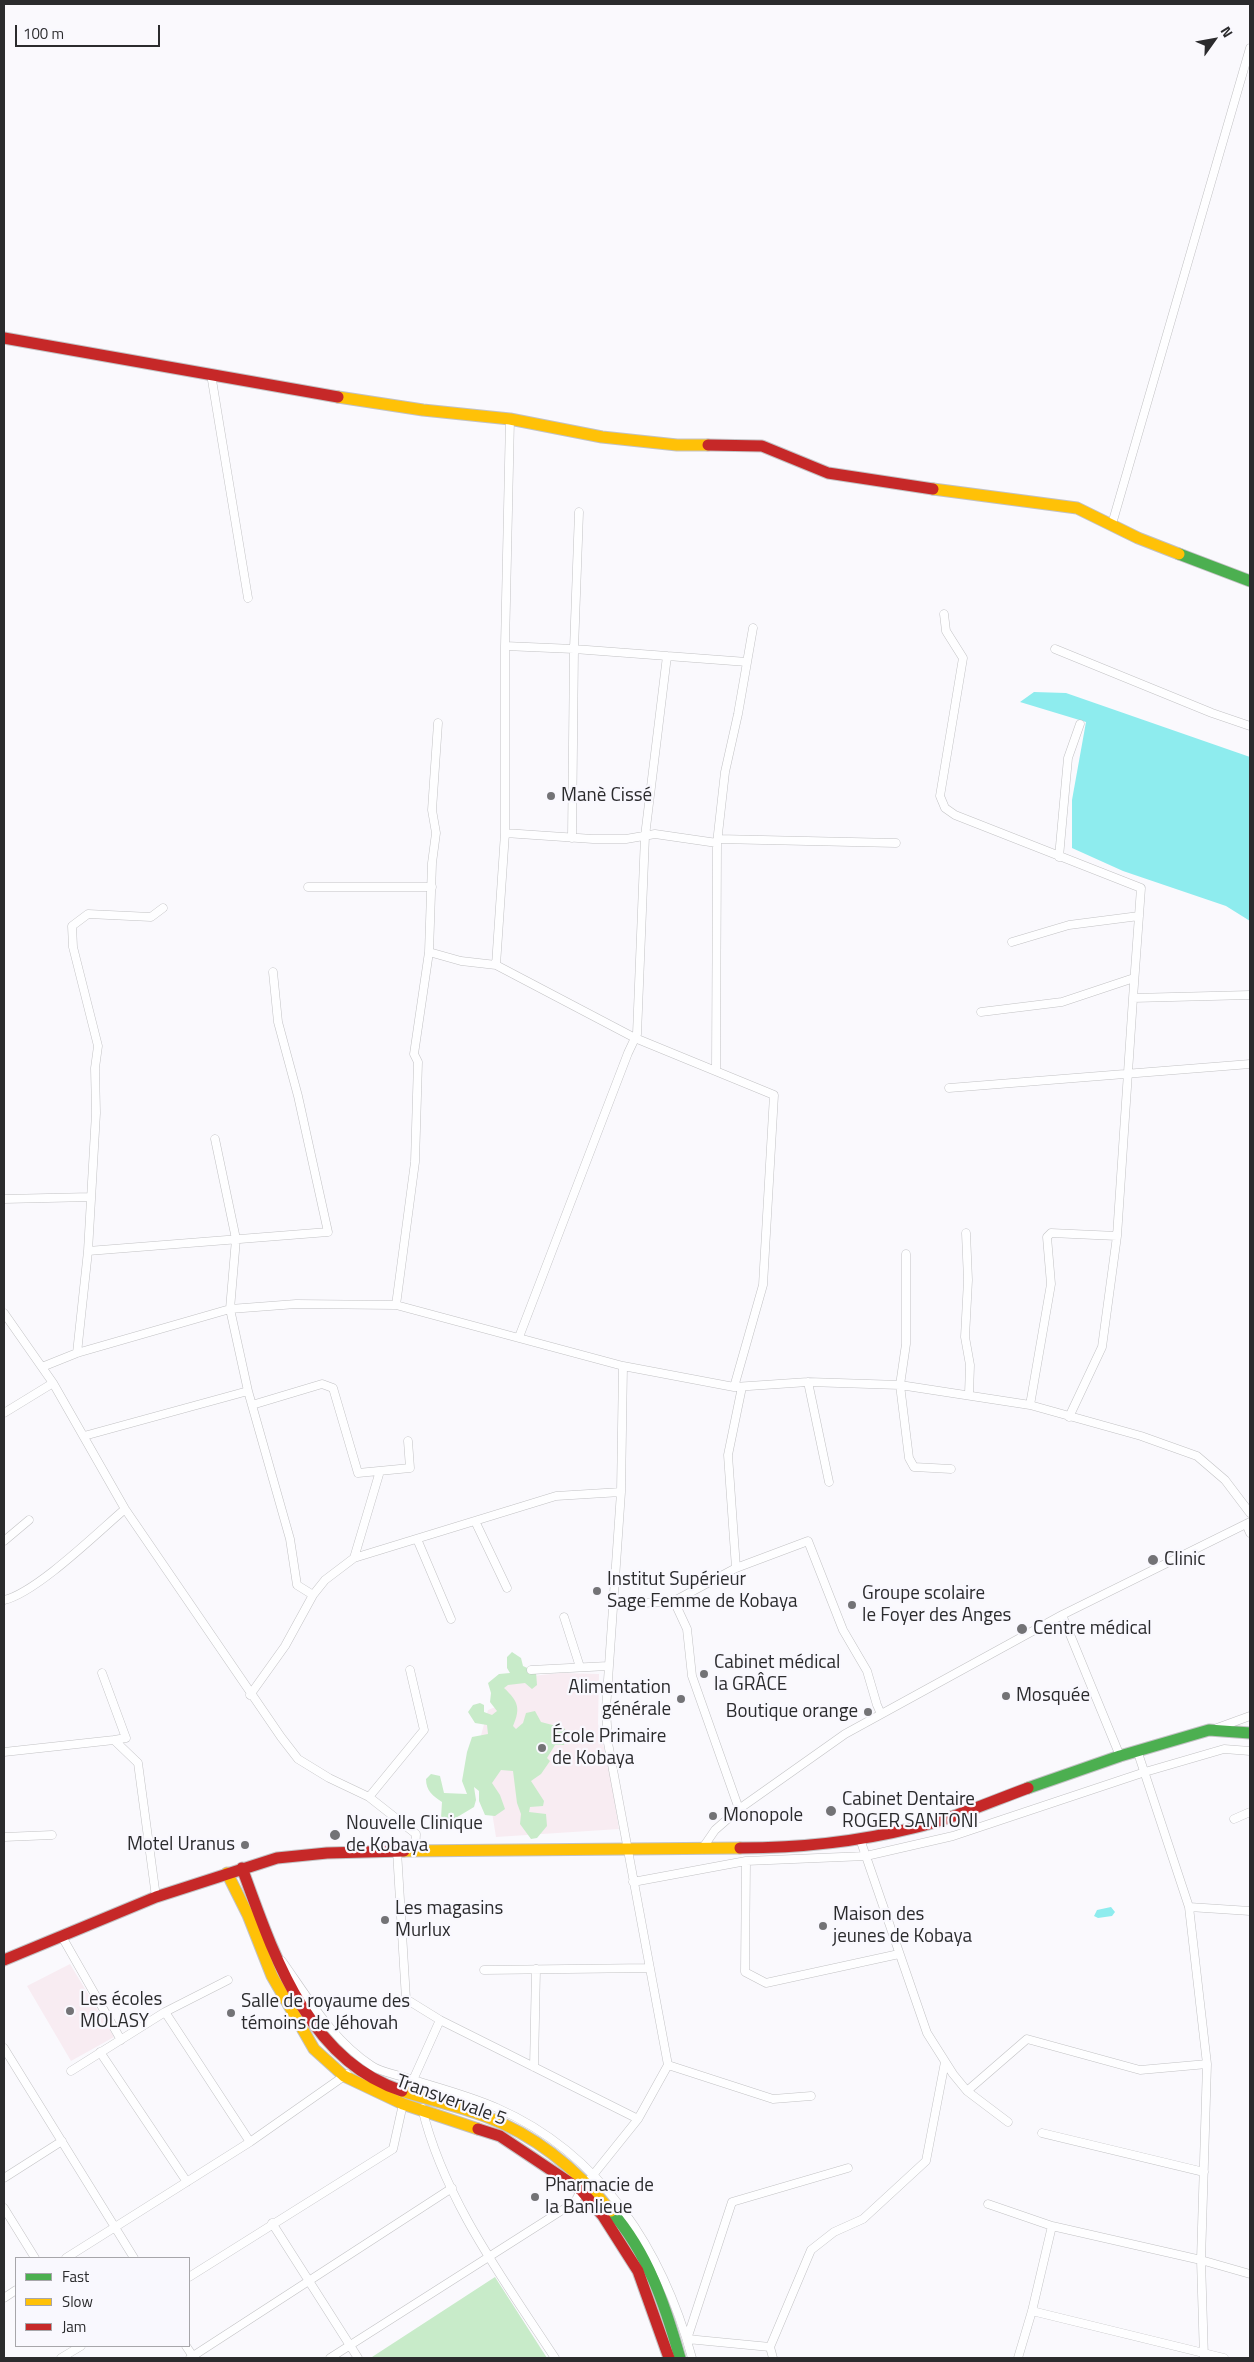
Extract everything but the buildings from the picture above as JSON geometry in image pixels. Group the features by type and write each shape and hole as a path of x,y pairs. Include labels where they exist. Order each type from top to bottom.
{"main road":[{"path":"4,338 404,407 510,419 638,442 762,446 828,473 862,480 1077,508 1138,538 1250,581"},
{"path":"4,1960 156,1896 277,1858 327,1853 397,1851 787,1848 860,1839 915,1828 1137,1750 1209,1730 1250,1733"},
{"name":"Transvervale 5","path":"242,1868 257,1912 279,1966 310,2020 354,2068 370,2077 409,2093 489,2118 532,2139 588,2182 607,2204 645,2259 670,2322 680,2358"},
{"name":"Transvervale 5","path":"227,1873 276,1984 314,2049 344,2076 403,2104 422,2108 500,2136 588,2182 604,2216 638,2271 669,2358"}],"street":[{"path":"1112,524 1250,48"},
{"path":"211,374 248,598"},
{"path":"496,965 505,833 505,646 510,419"},
{"path":"572,838 578,512"},
{"path":"944,614 946,631 963,658 940,796 945,808 955,814 1060,857 1138,885 1141,888 1142,894 1134,978 1116,1236 1102,1347 1069,1417"},
{"path":"716,1071 718,841 725,772 753,628"},
{"path":"505,646 574,648 747,662"},
{"path":"1055,649 1212,714 1250,726"},
{"path":"519,1337 637,1034 645,836 667,656"},
{"path":"396,1305 416,1162 418,1062 414,1054 429,952 436,833 432,810 438,723"},
{"path":"1060,857 1068,758 1080,724"},
{"path":"505,833 572,838 626,839 655,834 718,841 896,843"},
{"path":"308,887 432,887"},
{"path":"77,1353 92,1197 96,1112 95,1068 98,1046 73,946 72,926 88,914 151,917 163,908"},
{"path":"1012,942 1069,925 1139,916"},
{"path":"429,952 461,961 496,965 635,1038 774,1095 763,1285 738,1387 728,1455 736,1568"},
{"path":"88,1251 328,1232 298,1096 278,1022 273,972"},
{"path":"981,1012 1062,1002 1134,978"},
{"path":"1133,998 1250,996"},
{"path":"949,1088 1250,1064"},
{"path":"215,1139 236,1239 230,1309 248,1392 290,1538 297,1585 313,1595"},
{"path":"4,1199 92,1197"},
{"path":"966,1233 968,1280 965,1337 970,1365 969,1394"},
{"path":"1030,1405 1051,1284 1047,1237 1051,1233 1116,1236"},
{"path":"906,1254 906,1344 900,1385 909,1458 914,1467 951,1469"},
{"path":"42,1367 77,1353 230,1309 296,1304 396,1305 623,1366 738,1387 808,1382 900,1385 969,1394 1030,1405 1141,1436 1197,1456 1225,1480 1250,1513"},
{"path":"4,1313 53,1383 125,1509 250,1695 298,1759 328,1778 369,1798 416,1834 415,1851"},
{"path":"330,2358 575,2202 588,2182 638,2119 668,2065 608,1743 606,1710 621,1492 623,1366"},
{"path":"808,1382 829,1482"},
{"path":"4,1413 53,1383"},
{"path":"252,1405 322,1384 333,1388 358,1473 410,1468 408,1441"},
{"path":"84,1436 248,1392"},
{"path":"354,1558 380,1471"},
{"path":"250,1695 285,1646 313,1595 325,1580 354,1558 556,1496 621,1492"},
{"path":"4,1600 32,1586 60,1565 125,1509"},
{"path":"4,1541 29,1520"},
{"path":"474,1521 508,1588"},
{"path":"702,1849 715,1830 739,1808 845,1734 1062,1615 1248,1523 1250,1533"},
{"path":"417,1539 451,1619"},
{"path":"613,1605 674,1601 736,1568 808,1541 843,1630 867,1671 876,1705 881,1714"},
{"path":"674,1601 687,1629 692,1676 739,1808"},
{"path":"1062,1615 1120,1756"},
{"path":"564,1618 580,1667"},
{"path":"531,1670 608,1666"},
{"path":"369,1798 424,1730 410,1670"},
{"path":"4,1752 126,1738 102,1673"},
{"path":"1209,1730 1250,1716"},
{"path":"114,1740 138,1763 156,1896"},
{"path":"633,1882 746,1861 866,1856 953,1836 1145,1772 1224,1749 1250,1750"},
{"path":"1137,1750 1189,1907 1207,2064 1201,2260 1204,2356"},
{"path":"1234,1819 1250,1812"},
{"path":"4,1837 52,1835"},
{"path":"860,1839 927,2033 944,2062 967,2091 1008,2122"},
{"path":"397,1851 406,1999 440,2020 638,2119"},
{"path":"746,1861 745,1972 766,1983 899,1954"},
{"path":"1189,1907 1250,1911"},
{"name":"Transvervale 5","path":"257,1912 282,1959 340,2042 374,2067 497,2108 542,2133 639,2232 665,2280 692,2358"},
{"path":"60,1935 121,2040"},
{"path":"484,1970 650,1968"},
{"path":"534,2067 536,1970"},
{"path":"71,2071 165,2012 228,1980"},
{"path":"165,2012 250,2142"},
{"path":"413,2080 440,2020"},
{"path":"967,2091 1027,2040 1140,2070 1207,2064"},
{"path":"4,2048 133,2257"},
{"path":"100,2052 188,2182"},
{"path":"773,2358 770,2347 812,2250 834,2232 863,2219 926,2161 944,2062"},
{"path":"668,2065 773,2099 811,2096"},
{"path":"68,2257 250,2142 354,2068"},
{"path":"190,2276 272,2223 393,2149 403,2104"},
{"path":"422,2108 431,2143 452,2188 489,2257 555,2358"},
{"path":"1042,2133 1204,2172"},
{"path":"4,2178 62,2141"},
{"path":"770,2347 686,2339 732,2202 848,2168"},
{"path":"192,2358 452,2188"},
{"path":"988,2204 1052,2226 1201,2260 1250,2274"},
{"path":"4,2208 34,2257"},
{"path":"272,2223 358,2358"},
{"path":"1018,2358 1032,2311 1052,2226"},
{"path":"4,2298 15,2291"},
{"path":"1032,2311 1204,2356 1224,2358"},
{"path":"61,2358 79,2347"}],"shaded area":[{"name":"École Primaire de Kobaya","path":"561,1673 599,1674 598,1724 610,1772 619,1829 496,1837 480,1739 488,1710 498,1706 492,1680"},
{"name":"Les écoles MOLASY","path":"70,1964 114,2037 71,2061 27,1986"}],"green space":[{"path":"512,1652 521,1658 523,1666 536,1672 537,1685 532,1689 525,1683 508,1685 504,1688 517,1705 517,1714 513,1726 516,1729 523,1723 526,1713 535,1711 541,1722 564,1728 568,1734 564,1745 555,1745 547,1758 550,1761 541,1774 531,1781 544,1801 543,1806 530,1807 529,1812 546,1814 547,1826 537,1838 531,1839 520,1824 521,1814 517,1803 513,1771 501,1770 492,1783 500,1795 505,1809 495,1816 485,1815 479,1801 479,1791 474,1787 476,1800 474,1807 449,1822 441,1818 442,1802 431,1793 426,1783 426,1779 431,1774 440,1776 444,1793 467,1794 462,1781 467,1752 472,1737 488,1734 487,1725 475,1723 468,1712 473,1705 480,1703 484,1705 484,1712 492,1715 497,1711 490,1702 491,1693 488,1683 499,1674 510,1673 507,1668 507,1657"},
{"path":"495,2277 547,2358 372,2357"}],"water":[{"path":"1034,692 1066,693 1250,757 1250,921 1226,906 1123,871 1072,848 1072,800 1086,722 1020,702"},
{"path":"1111,1907 1115,1912 1112,1916 1098,1918 1094,1916 1097,1910"}],"traffic: fast":[{"path":"1179,554 1250,581"},
{"path":"1028,1788 1120,1756 1209,1730 1250,1733"},
{"path":"611,2211 635,2244 654,2280 680,2358"}],"traffic: slow":[{"path":"338,397 423,410 510,419 602,437 677,445 708,445"},
{"path":"933,489 1077,508 1138,538 1179,554"},
{"path":"404,1851 740,1848"},
{"path":"227,1873 248,1915 272,1976 314,2049 344,2076 403,2104 478,2129"},
{"path":"402,2091 476,2113 523,2134 570,2168 611,2211"}],"traffic: jam":[{"path":"4,338 338,397"},
{"path":"708,445 762,446 828,473 933,489"},
{"path":"740,1848 827,1843 892,1833 942,1820 1028,1788"},
{"path":"4,1960 156,1897 277,1858 327,1853 404,1851"},
{"path":"242,1868 281,1968 298,2000 318,2029 341,2055 369,2076 402,2091"},
{"path":"478,2129 500,2136 581,2190 603,2216 638,2271 669,2358"}],"place":[{"name":"Manè Cissé","path":"551,796"},
{"name":"Clinic","path":"1153,1560"},
{"name":"Institut Supérieur Sage Femme de Kobaya","path":"597,1591"},
{"name":"Groupe scolaire le Foyer des Anges","path":"852,1605"},
{"name":"Centre médical","path":"1022,1629"},
{"name":"Cabinet médical la GRÂCE","path":"704,1674"},
{"name":"Mosquée","path":"1006,1696"},
{"name":"Alimentation générale","path":"681,1699"},
{"name":"Boutique orange","path":"868,1712"},
{"name":"École Primaire de Kobaya","path":"542,1748"},
{"name":"Cabinet Dentaire ROGER SANTONI","path":"831,1811"},
{"name":"Monopole","path":"713,1816"},
{"name":"Nouvelle Clinique de Kobaya","path":"335,1835"},
{"name":"Motel Uranus","path":"245,1845"},
{"name":"Les magasins Murlux","path":"385,1920"},
{"name":"Maison des jeunes de Kobaya","path":"823,1926"},
{"name":"Les écoles MOLASY","path":"70,2011"},
{"name":"Salle de royaume des témoins de Jéhovah","path":"231,2013"},
{"name":"Pharmacie de la Banlieue","path":"535,2197"}]}
